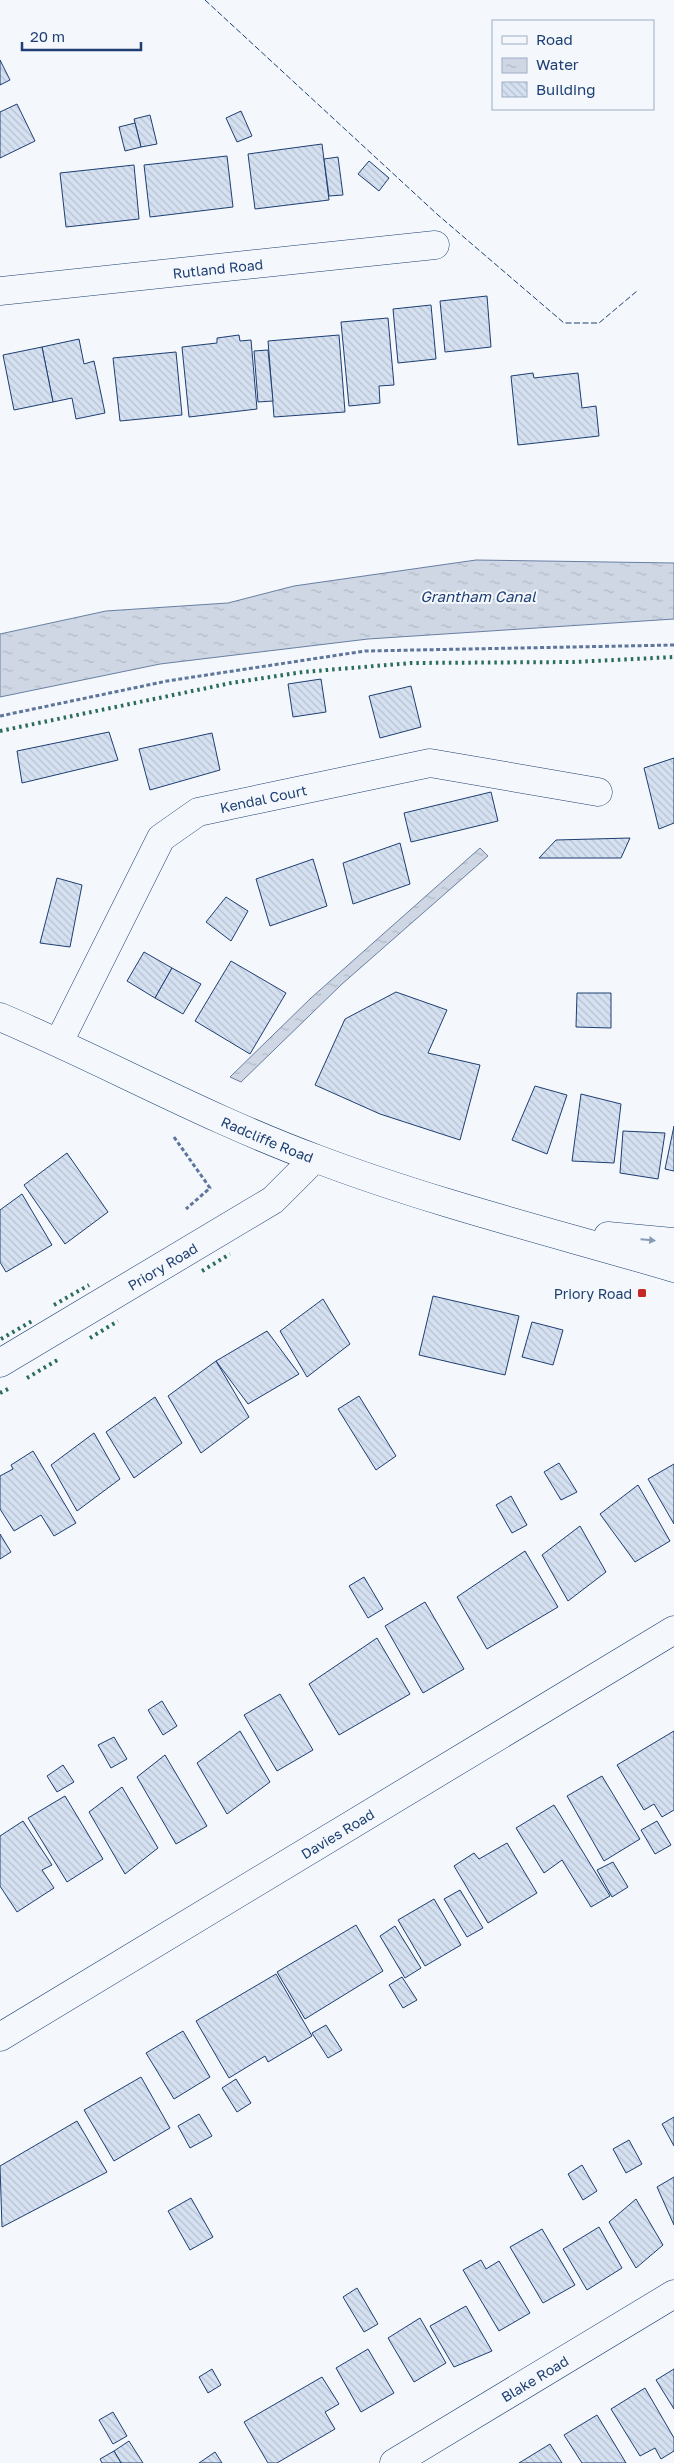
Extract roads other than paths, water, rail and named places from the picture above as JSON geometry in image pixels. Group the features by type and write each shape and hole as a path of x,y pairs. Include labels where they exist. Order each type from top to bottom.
{"main road":[{"name":"Rutland Road","path":"0,291 435,245"},
{"name":"Kendal Court","path":"59,1042 161,838 198,812 430,763 598,792"},
{"name":"Radcliffe Road","path":"0,1017 59,1042 184,1103 314,1159 376,1181 674,1268"},
{"name":"Priory Road","path":"0,1363 273,1200 314,1159"},
{"name":"Radcliffe Road","path":"547,1231 674,1242"},
{"name":"Davies Road","path":"0,2037 674,1630"},
{"name":"Blake Road","path":"394,2463 674,2294"}],"water":[{"name":"Grantham Canal","path":"476,560 674,563 674,619 368,639 160,664 0,697 0,634 106,611 228,603 294,586"},
{"path":"480,848 488,856 342,984 241,1082 230,1077 311,998"}],"place":[{"name":"Priory Road","path":"642,1293"}]}
